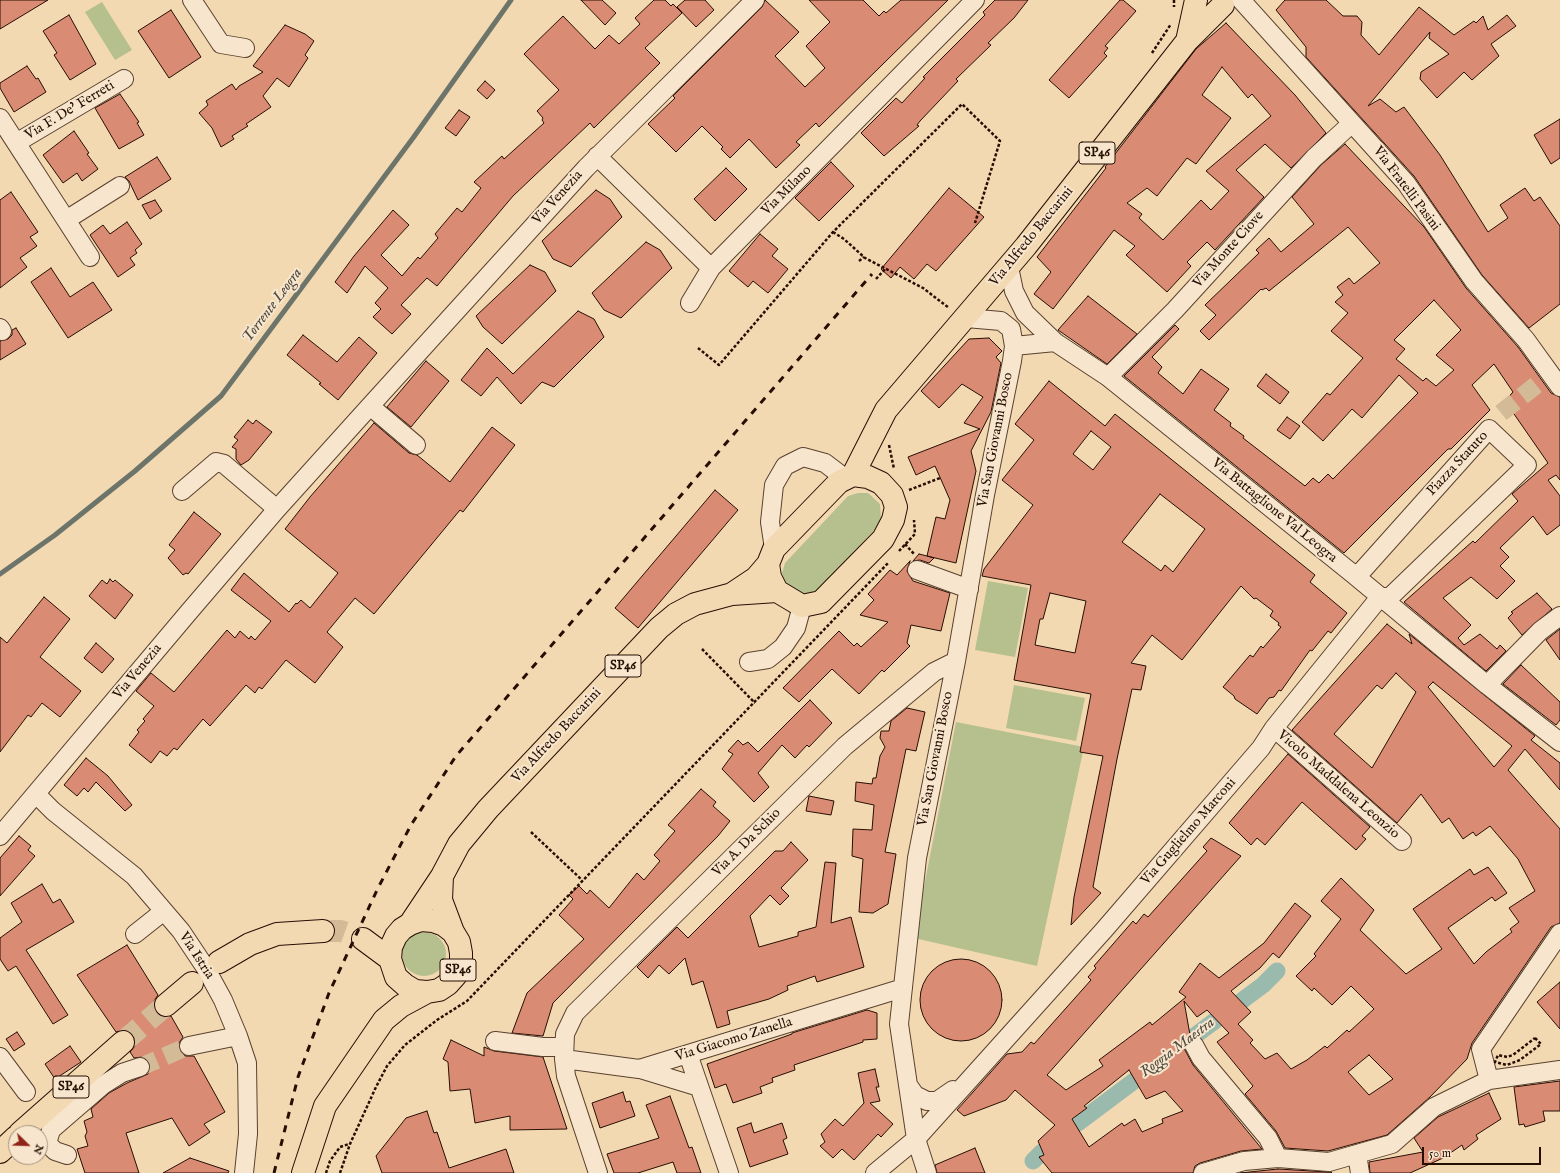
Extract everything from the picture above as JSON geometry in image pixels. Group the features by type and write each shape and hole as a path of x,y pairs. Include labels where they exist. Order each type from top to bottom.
{"main road":[{"path":"1187,41 1196,0"},
{"name":"Via Alfredo Baccarini","path":"732,594 756,578 817,504 839,482 850,477 865,454 875,430 886,410 959,314 1009,267 1187,41 1225,1"},
{"path":"875,430 876,456 881,483"},
{"path":"772,557 770,577 777,591 802,606 821,602 883,539 894,520 896,507 892,495 881,483 868,477 850,477"},
{"name":"Via Alfredo Baccarini","path":"384,1020 393,968 391,947 442,876 459,844 488,809 659,628 676,614 694,604 732,594 777,591"},
{"name":"Via Alfredo Baccarini","path":"384,1020 401,1006 427,992 438,990 448,984 458,970 462,953 459,942 453,932 441,900 442,876"},
{"name":"SP46","path":"427,992 415,991 405,985 393,968 363,939 403,930 421,920 433,921 444,925 453,932"},
{"path":"219,962 250,944 277,934 323,931"},
{"path":"166,1005 192,983"},
{"path":"303,1173 325,1106 384,1020"},
{"name":"SP46","path":"29,1125 123,1042"},
{"path":"0,1152 8,1144"}],"street":[{"path":"192,0 221,44 245,48"},
{"name":"Via Venezia","path":"0,836 277,509 370,406 597,156 755,0"},
{"name":"Via Milano","path":"690,303 712,268 975,0"},
{"name":"Via Fratelli Pasini","path":"1225,1 1367,138 1406,183 1474,281 1526,340 1560,387"},
{"name":"Via F. De' Ferreti","path":"16,143 124,78"},
{"name":"Via F. De' Ferreti","path":"0,118 90,257"},
{"name":"Via Monte Ciove","path":"1108,377 1175,310 1314,158 1351,124"},
{"path":"597,156 712,268"},
{"path":"66,220 120,186"},
{"name":"Via Battaglione Val Leogra","path":"1009,267 1014,291 1025,313 1055,342 1108,377 1357,573 1486,685 1560,742"},
{"name":"Via San Giovanni Bosco","path":"927,1173 916,1139 899,1024 917,858 956,661 985,495 1014,346 1011,330 1001,321 959,314"},
{"path":"1014,346 1055,342"},
{"path":"370,406 416,445"},
{"name":"Piazza Statuto","path":"1357,573 1489,428 1527,465 1385,597"},
{"path":"772,557 770,522 774,486 784,466 803,457 825,463 850,477"},
{"path":"182,491 216,462 224,464 277,509"},
{"path":"917,570 969,589"},
{"name":"Via Guglielmo Marconi","path":"875,1173 916,1139 1104,930 1261,748 1274,728 1385,597"},
{"path":"749,662 768,659 783,647 796,628 802,606"},
{"path":"1486,685 1540,631 1560,616"},
{"name":"Via A. Da Schio","path":"564,1053 565,1034 575,1014 844,746 934,672 956,661"},
{"name":"Vicolo Maddalena Leonzio","path":"1274,728 1402,841"},
{"name":"Via Istria","path":"36,794 53,811 134,876 181,931 205,967 223,1000 238,1036 247,1063 249,1092 248,1134 244,1173"},
{"path":"135,934 164,911"},
{"path":"1489,1080 1481,1049 1560,932"},
{"name":"Via Giacomo Zanella","path":"564,1053 639,1069 903,988"},
{"path":"189,1046 238,1036"},
{"path":"495,1041 543,1047 564,1053 566,1076 598,1173"},
{"path":"1194,1044 1202,1058 1268,1138 1278,1158"},
{"path":"688,1054 729,1173"},
{"path":"0,1057 26,1092"},
{"name":"Via Guglielmo Marconi","path":"908,1085 915,1096 927,1101 937,1101 949,1094 987,1059"},
{"path":"67,1155 55,1151 47,1143 51,1130 80,1103 108,1081 122,1073 140,1067"},
{"path":"639,1069 699,1087"},
{"path":"1203,1173 1244,1161 1278,1158 1329,1162 1392,1144 1434,1107 1489,1080 1560,1070"},
{"path":"1357,1154 1360,1173"}],"path":[{"path":"698,348 719,365 833,232 962,104 1000,141 975,223"},
{"path":"833,232 844,239 864,257 885,270 923,288 959,314"},
{"path":"859,261 864,257"},
{"path":"876,279 885,270"},
{"path":"906,491 940,478"},
{"path":"896,554 914,534 913,514"},
{"path":"340,1173 350,1144 387,1066 405,1045 437,1020 467,1001 892,559"},
{"path":"702,649 755,703"},
{"path":"531,832 582,880"},
{"path":"1535,1038 1541,1044 1514,1063 1507,1065 1495,1062 1498,1054 1507,1057 1513,1055 1535,1038"},
{"path":"326,1173 330,1161 340,1147 350,1144"}],"green space":[{"path":"102,2 132,50 115,60 85,12"},
{"path":"858,493 868,493 880,504 881,519 877,527 818,590 810,595 802,596 784,583 782,573 785,563 848,496"},
{"path":"988,581 1028,588 1015,657 975,650"},
{"path":"1014,685 1085,698 1076,741 1006,728"},
{"path":"956,722 1084,747 1037,966 914,938"},
{"path":"424,932 436,936 442,942 446,954 442,966 436,972 424,976 412,972 406,966 402,954 406,942 412,936"}],"building":[{"path":"0,0 48,0 0,29"},
{"path":"581,0 602,0 616,13 605,25"},
{"path":"654,0 665,0 671,6 673,4 682,13 645,48 660,63 594,128 590,123 513,196 437,286 427,278 401,305 411,314 392,334 373,317 381,309 375,303 388,288 365,266 347,293 335,282 354,256 393,210 409,225 381,255 402,276 418,257 420,259 438,238 435,234 457,208 462,212 481,188 474,182 502,156 504,159 544,123 542,120 543,118 537,111 559,90 524,54 563,16 595,49 609,35 619,44 640,24 635,18"},
{"path":"685,0 705,0 714,10 696,27 677,7"},
{"path":"765,0 799,32 775,56 805,87 825,68 806,46 830,22 809,0 863,0 879,16 884,11 886,13 901,0 948,0 819,127 816,123 796,142 800,145 776,168 749,139 730,158 721,149 723,147 702,126 676,152 648,124 675,98 673,96 762,7"},
{"path":"995,0 1028,0 1014,18 988,43 991,45 956,79 958,81 920,121 917,125 919,126 884,156 861,133 896,98 902,103 925,78 923,77 985,15 983,12"},
{"path":"1120,0 1123,0 1136,11 1105,46 1108,48 1104,53 1107,56 1069,98 1049,80"},
{"path":"1285,0 1326,0 1343,16 1357,16 1362,22 1361,35 1379,55 1419,7 1454,35 1474,21 1476,23 1483,16 1488,30 1507,15 1516,26 1491,44 1499,56 1472,80 1464,72 1437,98 1420,79 1421,72 1449,54 1429,38 1430,32 1368,106 1380,99 1396,112 1404,107 1440,155 1488,232 1508,218 1500,205 1525,188 1534,201 1540,197 1560,226 1560,304 1529,328 1482,275 1414,176 1306,57 1306,47 1276,10"},
{"path":"171,10 201,57 169,78 138,31"},
{"path":"69,15 96,64 70,80 54,55 57,53 43,31"},
{"path":"1226,23 1295,95 1326,133 1291,168 1265,144 1236,170 1264,197 1215,250 1207,242 1187,262 1191,266 1167,292 1126,255 1135,246 1114,230 1053,309 1034,294 1051,272 1037,257 1196,49","holes":["1222,67 1248,98 1252,94 1271,116 1206,171 1229,191 1211,210 1201,200 1163,240 1139,218 1142,214 1127,203 1147,188 1157,196 1187,158 1196,164 1231,118 1202,95"]},
{"path":"285,25 305,34 314,41 305,55 308,58 289,87 277,78 263,96 271,107 246,124 248,126 232,136 234,139 221,147 212,128 199,113 208,105 206,101 232,84 236,90 239,86 263,72 253,66"},
{"path":"27,66 36,79 38,78 46,92 14,112 0,88 0,83"},
{"path":"485,81 495,90 487,99 477,90"},
{"path":"120,94 139,122 137,123 144,135 119,149 95,108"},
{"path":"459,110 470,117 456,136 445,128"},
{"path":"1560,119 1560,158 1551,164 1534,135"},
{"path":"74,131 89,153 87,154 98,169 82,181 77,173 63,183 43,155"},
{"path":"1345,144 1424,227 1466,288 1518,347 1551,393 1560,397 1560,480 1556,475 1548,480 1560,496 1560,525 1547,535 1533,516 1500,548 1509,557 1500,566 1515,581 1497,599 1471,577 1443,598 1471,625 1458,638 1464,645 1480,634 1497,649 1500,645 1506,651 1486,671 1404,602 1473,541 1475,543 1518,501 1512,494 1548,463 1505,401 1513,392 1494,364 1472,385 1490,410 1451,449 1448,449 1344,553 1124,376 1175,325 1179,329 1152,357 1162,367 1158,373 1183,394 1201,369 1229,389 1214,410 1231,423 1230,426 1244,436 1243,438 1305,486 1313,478 1319,483 1328,474 1333,479 1418,393 1399,375 1362,418 1352,409 1323,441 1302,422 1327,393 1330,395 1363,358 1331,331 1348,313 1335,302 1343,295 1337,287 1349,278 1354,284 1380,263 1348,227 1269,291 1266,288 1261,289 1209,340 1200,331 1216,315 1205,305 1259,253 1256,250 1269,238 1281,252 1314,224 1292,197 1321,165","holes":["1434,300 1461,330 1436,355 1454,370 1436,386 1426,378 1423,381 1396,359 1405,349 1394,340"]},
{"path":"157,157 171,179 138,200 129,181 125,177"},
{"path":"831,162 854,186 819,221 795,198"},
{"path":"726,168 747,189 715,221 694,199"},
{"path":"949,188 984,217 936,271 927,264 914,279 900,267 891,278 881,269"},
{"path":"596,190 610,199 622,217 571,267 553,259 542,241"},
{"path":"11,192 38,232 30,237 37,246 20,258 27,267 0,288 0,200"},
{"path":"155,200 162,211 150,219 142,205"},
{"path":"127,222 142,244 135,250 137,253 130,258 135,265 118,277 90,235 103,225 110,234"},
{"path":"760,234 778,249 772,256 788,269 768,293 753,281 748,287 729,271"},
{"path":"646,242 660,250 672,268 621,318 604,310 592,293"},
{"path":"530,265 545,272 556,291 502,344 483,327 476,316"},
{"path":"51,268 70,297 93,282 112,310 68,338 31,282"},
{"path":"1088,296 1137,334 1107,364 1058,330"},
{"path":"578,311 594,319 604,337 554,387 542,382 521,404 497,377 481,396 461,380 487,348 513,374"},
{"path":"16,328 26,344 0,360 0,341 8,339 12,335 12,330"},
{"path":"303,335 337,362 359,337 377,353 338,400 319,384 321,383 287,355"},
{"path":"989,338 1002,351 996,357 1001,363 991,412 971,451 976,471 956,563 927,556 936,517 945,519 950,500 935,466 916,475 908,457 980,429 964,423 983,397 962,384 939,408 921,391 969,339"},
{"path":"426,361 449,381 411,427 387,407"},
{"path":"1266,374 1289,392 1280,404 1257,386"},
{"path":"1049,381 1105,426 1115,414 1315,575 1310,582 1347,613 1331,633 1328,631 1312,651 1310,650 1281,691 1279,690 1274,697 1269,698 1257,714 1235,699 1234,696 1223,687 1250,655 1253,657 1261,646 1263,648 1281,627 1278,625 1279,623 1270,616 1273,611 1256,598 1254,599 1241,586 1182,660 1152,635 1131,663 1146,666 1141,690 1132,689 1117,759 1093,887 1101,893 1071,925 1074,897 1103,756 1080,752 1091,694 1014,680 1031,585 982,576 984,569 1033,505 1002,480 1034,440 1015,424","holes":["1091,431 1111,447 1093,470 1073,454","1160,494 1205,529 1173,572 1165,565 1161,571 1122,542","1050,593 1086,601 1075,653 1035,645 1040,619 1043,619"]},
{"path":"1287,417 1300,426 1290,439 1277,430"},
{"path":"248,420 253,424 256,420 272,432 249,460 241,465 236,459 236,449 232,447 238,440 234,437"},
{"path":"374,423 409,453 417,455 450,482 492,427 515,445 463,512 460,510 374,614 355,598 327,632 343,647 315,683 286,660 262,689 259,687 255,693 246,685 210,726 203,719 177,750 174,748 167,756 160,751 151,763 129,745 139,732 137,730 145,721 143,719 154,706 136,691 151,673 174,692 227,630 235,638 240,631 249,639 251,636 255,640 271,621 231,590 244,573 289,612 296,603 297,604 301,600 310,608 338,573 285,529 310,497"},
{"path":"715,490 738,510 638,628 615,608"},
{"path":"194,512 221,534 188,574 186,573 183,575 168,558 175,550 169,545"},
{"path":"919,554 934,558 929,563 920,560 913,561"},
{"path":"910,561 907,571 913,581 950,593 941,631 911,625 907,643 910,646 884,672 882,670 859,694 832,669 799,702 783,688 839,631 854,646 857,643 861,647 888,622 860,615 874,600 868,594 890,570 897,575"},
{"path":"110,579 113,582 115,580 133,595 115,619 89,596 102,580 107,584"},
{"path":"1537,593 1552,609 1522,635 1508,618 1513,613 1511,612"},
{"path":"44,597 70,619 40,657 81,691 60,717 42,703 31,717 28,715 0,752 0,637 7,643"},
{"path":"1387,624 1412,644 1409,634 1535,736 1531,740 1560,763 1560,790 1525,749 1508,770 1560,829 1560,923 1551,927 1472,1043 1467,1059 1430,1097 1387,1135 1328,1151 1285,1148 1276,1131 1245,1094 1253,1086 1217,1042 1229,1033 1207,1010 1197,1017 1184,1001 1190,1035 1185,1040 1185,1050 1193,1065 1262,1149 1241,1151 1200,1163 1195,1166 1193,1173 1052,1173 1039,1157 1044,1155 1038,1141 1055,1125 1015,1090 1006,1100 964,1116 957,1110 1007,1054 1022,1052 1031,1042 1034,1044 1091,980 1088,977 1096,968 1094,966 1133,921 1136,924 1144,914 1148,917 1207,851 1203,847 1211,838 1241,856 1047,1075 1066,1090 1103,1066 1099,1060 1150,1022 1152,1025 1186,997 1179,992 1200,963 1219,978 1264,943 1295,903 1311,916 1279,958 1273,953 1260,968 1231,991 1251,1012 1238,1024 1253,1040 1250,1043 1265,1059 1277,1053 1291,1069 1307,1060 1325,1046 1327,1048 1347,1030 1349,1032 1374,1009 1351,986 1332,1005 1314,988 1312,991 1296,976 1316,956 1314,954 1341,919 1321,901 1341,878 1374,910 1360,930 1406,974 1442,949 1413,909 1470,869 1474,875 1488,867 1507,893 1495,901 1492,897 1448,928 1474,964 1486,952 1512,932 1510,929 1519,922 1509,908 1535,891 1518,859 1490,826 1476,836 1473,832 1463,839 1449,818 1442,823 1421,794 1397,823 1292,730","holes":["1396,673 1416,692 1372,768 1334,734 1377,685 1382,689","1433,682 1512,746 1494,767 1428,687","1369,1055 1393,1079 1369,1095 1348,1072","1129,1070 1146,1099 1165,1091 1183,1111 1162,1119 1163,1123 1142,1132 1135,1119 1124,1126 1122,1123 1089,1147 1072,1119 1087,1108 1084,1106"]},
{"path":"1560,629 1560,660 1546,640"},
{"path":"96,643 114,659 102,673 84,658"},
{"path":"1521,665 1560,702 1560,720 1556,725 1503,684"},
{"path":"810,700 832,723 809,747 807,745 795,758 782,745 758,773 769,787 754,802 722,769 733,754 728,751 738,740 743,745 748,742 758,752"},
{"path":"907,708 925,712 916,751 906,749 885,852 896,854 888,904 873,913 859,912 863,859 852,856 853,829 872,830 874,805 855,801 856,782 872,784 873,778 876,778 880,756 885,747 880,738 881,731 889,731 891,721"},
{"path":"1288,754 1370,827 1362,836 1366,839 1356,850 1302,802 1265,845 1257,838 1251,845 1229,823"},
{"path":"86,758 108,776 132,805 125,811 96,782 88,792 84,788 77,796 64,785"},
{"path":"701,789 716,802 713,806 730,821 718,836 553,1003 543,1036 512,1033 527,993 584,939 559,915 573,899 569,895 579,886 587,894 590,890 609,908 637,873 644,880 660,861 654,855 675,831 668,825"},
{"path":"809,796 834,801 831,815 806,811"},
{"path":"19,836 31,846 28,850 35,856 0,896 0,858"},
{"path":"791,842 808,860 781,888 789,896 780,905 770,895 750,916 759,947 798,936 798,932 816,927 825,862 836,863 831,923 851,917 864,967 817,982 815,976 787,986 788,990 769,999 727,1011 730,1024 717,1028 703,981 692,985 685,958 669,974 659,965 648,978 637,967 677,927 688,938 775,851 783,851"},
{"path":"42,884 53,903 60,899 74,922 26,950 68,1015 53,1024 16,966 8,971 0,959 0,938 22,922 11,903"},
{"path":"127,945 158,995 154,1001 156,1013 162,1017 171,1016 183,1037 179,1043 181,1053 186,1056 194,1056 225,1112 204,1124 210,1132 189,1146 172,1118 126,1133 139,1173 85,1173 77,1149 88,1146 85,1136 87,1132 84,1121 93,1117 91,1109 109,1093 148,1074 150,1069 150,1063 147,1059 142,1057 134,1058 130,1052 135,1046 133,1034 127,1030 116,1032 77,975"},
{"path":"961,959 977,963 990,971 998,984 1002,1000 998,1016 990,1029 977,1037 961,1041 945,1037 932,1029 924,1016 920,1000 924,984 932,971 945,963"},
{"path":"1560,982 1560,1029 1537,1002"},
{"path":"867,1010 877,1013 877,1039 863,1040 863,1042 794,1065 795,1070 772,1078 773,1082 760,1087 762,1093 733,1103 726,1084 715,1088 707,1064 792,1033"},
{"path":"17,1032 25,1044 14,1051 6,1039"},
{"path":"451,1040 484,1056 484,1047 494,1051 543,1057 567,1129 510,1130 510,1116 475,1123 470,1089 450,1091 448,1062 443,1059"},
{"path":"70,1046 81,1062 55,1079 45,1064"},
{"path":"875,1069 879,1087 876,1087 880,1101 870,1103 893,1124 881,1137 878,1134 854,1160 842,1149 833,1158 820,1146 825,1142 821,1134 835,1119 843,1126 864,1103 858,1073"},
{"path":"1560,1081 1560,1111 1543,1111 1545,1121 1525,1127 1524,1124 1519,1125 1514,1087"},
{"path":"623,1092 626,1102 630,1101 635,1116 600,1128 592,1103"},
{"path":"1489,1093 1501,1119 1476,1135 1478,1139 1464,1150 1462,1145 1443,1158 1410,1173 1370,1173 1369,1162 1423,1152 1414,1138 1438,1117"},
{"path":"670,1096 689,1148 692,1147 701,1173 677,1173 673,1162 638,1173 614,1173 607,1154 659,1138 646,1105"},
{"path":"427,1111 434,1133 437,1132 449,1168 506,1149 514,1173 382,1173 376,1156 406,1118"},
{"path":"751,1123 754,1133 782,1123 787,1138 783,1140 788,1154 750,1167 737,1128"},
{"path":"975,1148 985,1173 937,1173 935,1165"},
{"path":"190,1158 229,1171 228,1173 163,1173"},
{"path":"1278,1169 1332,1172 1240,1173"}],"waterway":[{"name":"Torrente Leogra","path":"0,574 55,535 135,471 221,396 413,138 511,0"},
{"name":"Roggia Maestra","path":"1177,1049 1263,985 1277,971"},
{"name":"Roggia Maestra","path":"1078,1123 1154,1066"},
{"name":"Roggia Maestra","path":"1033,1161 1042,1152"}],"tunnel":[{"path":"1501,413 1550,374"},
{"path":"323,931 341,931 363,939"},
{"path":"123,1042 166,1005"},
{"path":"140,1067 189,1046"}],"railway":[{"path":"274,1173 298,1077 329,993 378,888 411,825 456,756 872,274"}]}
